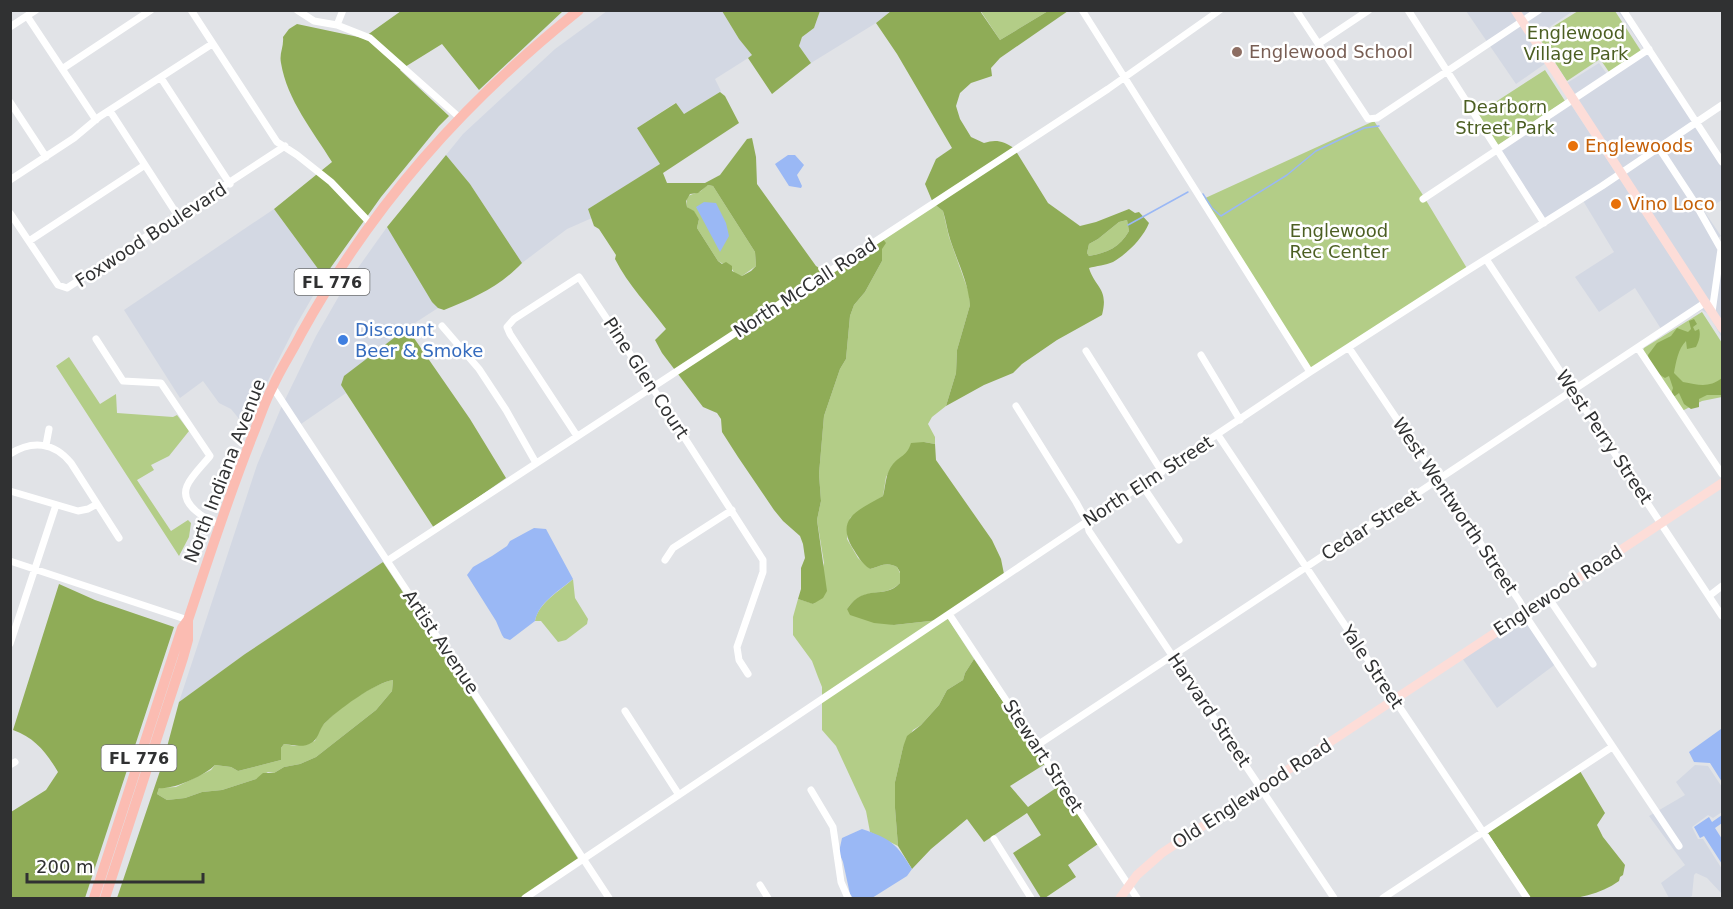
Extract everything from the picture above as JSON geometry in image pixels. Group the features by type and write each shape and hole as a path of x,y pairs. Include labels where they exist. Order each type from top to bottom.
{"main road":[{"name":"North Indiana Avenue","path":"94,898 182,628 188,620 241,464 272,386 320,301 371,224 414,168 460,118 579,10"},
{"name":"North Indiana Avenue","path":"105,898 183,658 188,640 188,620"}],"street":[{"path":"10,27 36,10"},
{"path":"62,69 151,10"},
{"path":"191,10 277,142 331,182 371,224"},
{"path":"297,10 314,21 338,25 370,38 460,118"},
{"path":"338,25 343,10"},
{"path":"1082,10 1310,372"},
{"name":"North McCall Road","path":"387,561 1124,77 1220,10"},
{"path":"1296,10 1368,119 1377,118 1539,10"},
{"path":"1318,44 1368,10"},
{"path":"1408,10 1544,223"},
{"path":"1515,10 1722,328"},
{"path":"1623,10 1722,162"},
{"path":"27,16 96,120"},
{"path":"10,180 212,44"},
{"path":"1423,199 1649,49"},
{"path":"160,78 230,184"},
{"path":"10,102 46,157"},
{"name":"North Elm Street","path":"525,898 1310,372 1544,223 1722,105"},
{"path":"110,111 178,216"},
{"name":"Foxwood Boulevard","path":"10,213 58,285 67,288 230,184 285,146"},
{"path":"1659,148 1695,203 1721,249 1712,312"},
{"path":"29,241 145,165"},
{"name":"West Perry Street","path":"1486,259 1722,616"},
{"name":"Pine Glen Court","path":"577,436 507,327 513,319 579,278 761,556 764,564 736,647 739,660 748,674"},
{"name":"Cedar Street","path":"1036,746 1706,302"},
{"path":"442,326 479,369 536,463"},
{"path":"96,339 123,381 161,383 168,392 210,456 186,487 186,498 200,516 220,525"},
{"name":"West Wentworth Street","path":"1349,348 1679,846"},
{"path":"1638,348 1722,474"},
{"path":"1086,351 1162,472"},
{"path":"1201,355 1240,420"},
{"name":"Artist Avenue","path":"272,386 609,898"},
{"name":"Harvard Street","path":"1016,406 1053,463 1087,522 1089,531 1334,898"},
{"path":"46,445 49,429"},
{"name":"Yale Street","path":"1218,435 1527,898"},
{"path":"10,454 27,445 46,445 66,456 119,538"},
{"name":"Englewood Road","path":"1394,700 1722,483"},
{"path":"1142,485 1179,540"},
{"path":"10,491 78,511 97,504"},
{"path":"10,644 56,505"},
{"path":"664,560 673,548 732,510"},
{"path":"10,561 188,620"},
{"path":"1709,596 1722,586"},
{"path":"1548,597 1593,664"},
{"name":"Stewart Street","path":"948,614 1137,898"},
{"name":"Old Englewood Road","path":"1120,898 1128,885 1162,853 1394,700"},
{"path":"625,711 679,795"},
{"path":"1383,898 1612,747"},
{"path":"811,790 833,827 841,882 848,898"},
{"path":"993,839 1031,898"},
{"path":"760,885 768,898"}],"shaded area":[{"path":"607,11 722,11 739,39 753,55 715,79 720,92 684,114 675,103 637,128 661,164 588,209 592,218 567,229 522,263 470,184 446,155 463,134 555,49"},
{"path":"820,11 891,11 876,23 811,63 799,46 802,37 814,28"},
{"path":"1466,11 1511,11 1546,63 1516,84"},
{"path":"1519,11 1573,11 1536,36"},
{"path":"1618,11 1627,11 1722,159 1722,200 1704,211 1721,236 1718,238 1722,248 1722,322 1567,83 1599,63 1607,74 1644,50"},
{"path":"1566,97 1722,335 1722,338 1708,314 1702,310 1663,332 1635,288 1599,312 1575,277 1614,252 1582,199 1542,223 1496,147 1568,101"},
{"path":"274,209 324,277 295,327 245,426 231,409 219,403 203,381 180,398 124,310"},
{"path":"387,227 438,308 407,328 341,385 346,393 301,424 389,558 245,654 179,702 257,465 281,408 316,336 343,289"},
{"path":"1527,615 1557,663 1497,708 1462,658"},
{"path":"1695,765 1708,766 1722,787 1722,812 1713,818 1708,815 1692,827 1698,839 1703,839 1722,869 1722,894 1707,878 1696,873 1692,896 1669,898 1661,883 1685,865 1649,816 1685,795 1676,782"}],"green space":[{"path":"980,10 1048,11 1000,40"},
{"path":"401,11 563,11 479,90 442,44 400,70 449,116 381,197 324,277 274,209 332,162 289,90 281,59 283,37 297,24 363,38"},
{"path":"722,11 820,11 814,28 802,37 799,46 811,63 772,94 748,58 752,55"},
{"path":"891,11 980,11 1000,40 1048,11 1068,11 1000,58 991,68 992,76 971,83 960,93 956,106 960,119 971,137 984,143 999,141 1014,148 1048,203 1080,226 1129,209 1135,213 1139,212 1149,223 1139,240 1124,255 1113,262 1089,268 1103,294 1102,315 1057,340 1022,364 1013,373 984,385 946,406 956,373 957,350 970,305 965,279 950,239 943,211 933,203 925,184 936,159 952,148 897,54 876,23","holes":["1127,220 1129,231 1112,248 1089,256 1087,253 1089,244 1119,222"]},
{"name":"Englewood Village Park","path":"1578,11 1615,11 1641,51 1609,72 1600,59 1567,81 1538,36"},
{"name":"Dearborn Street Park","path":"1545,70 1565,101 1498,145 1477,114"},
{"path":"720,92 725,96 739,123 663,173 667,183 705,183 720,175 747,139 752,138 756,157 757,184 816,266 829,274 882,238 886,243 882,249 882,261 865,292 854,305 850,316 846,359 840,369 824,416 819,474 821,501 817,520 827,591 823,598 813,604 798,599 801,589 801,568 805,558 800,536 774,510 738,457 722,432 721,419 717,413 703,407 662,353 655,340 666,329 626,278 615,259 616,255 599,229 594,226 588,209 660,164 637,128 676,103 684,114","holes":["708,185 713,186 755,252 756,266 742,276 732,271 732,266 726,262 722,264 718,261 697,228 699,219 694,211 687,207 686,201 690,194 698,193"]},
{"name":"Englewood Rec Center","path":"1374,121 1421,192 1468,270 1310,372 1201,200"},
{"path":"446,155 470,184 522,263 486,291 444,310 432,302 387,227"},
{"path":"708,185 713,186 755,252 756,266 742,276 735,274 732,269 718,261 697,228 699,219 687,207 688,197"},
{"path":"933,203 943,211 949,237 969,293 970,305 957,350 956,373 946,406 932,417 928,424 935,437 935,444 924,442 894,464 886,477 883,496 850,518 847,539 858,558 870,569 887,564 897,567 900,573 900,583 887,591 860,597 847,609 894,625 948,619 974,659 963,680 947,690 939,705 921,725 913,730 903,747 895,782 898,846 870,832 866,811 836,746 822,730 822,687 812,661 793,635 793,617 798,599 814,604 824,563 817,520 821,501 819,474 824,416 840,369 846,359 850,316 854,305 865,292 882,261 882,238"},
{"path":"1127,220 1129,231 1117,245 1102,253 1089,256 1087,253 1089,244 1119,222"},
{"path":"1702,312 1722,343 1722,397 1702,401 1682,411 1643,350"},
{"path":"1694,319 1697,324 1693,327 1695,331 1699,329 1700,331 1698,342 1696,347 1687,349 1686,341 1683,344 1674,373 1683,382 1699,385 1713,383 1722,378 1722,395 1707,395 1699,399 1699,407 1691,409 1684,404 1679,393 1675,396 1671,395 1673,388 1669,376 1665,378 1655,371 1648,355 1657,343 1671,336 1677,328 1688,332 1691,329 1689,321"},
{"path":"407,328 470,419 506,478 434,528 341,385 344,376"},
{"path":"69,357 100,404 116,394 117,413 173,417 177,415 189,431 169,456 151,465 154,470 137,480 171,531 188,520 191,523 189,537 179,556 56,366"},
{"path":"911,443 935,444 936,460 992,540 1001,559 1004,574 948,619 894,625 874,623 850,615 847,609 861,596 887,591 900,583 900,572 897,567 890,564 870,569 864,564 848,537 849,521 859,510 883,496 890,468 906,453"},
{"path":"383,562 579,860 523,898 117,898 163,762 179,702 245,654","holes":["393,680 392,691 376,710 316,757 300,764 284,767 274,773 263,773 256,779 222,790 167,800 157,794 159,788 172,787 189,781 215,765 231,767 238,771 281,760 281,748 284,744 301,746 313,742 330,718 367,691"]},
{"path":"573,579 575,598 588,619 587,624 566,640 558,642 541,621 535,621 545,603"},
{"path":"59,584 95,600 174,627 85,898 11,898 11,812 46,790 58,772 39,746 28,737 13,730"},
{"path":"974,659 1045,764 1010,786 1028,807 1059,786 1098,844 1068,865 1076,877 1045,898 1041,898 1013,853 1041,835 1027,813 984,842 967,819 931,849 912,869 898,846 895,782 907,736 921,725 939,705 947,690 963,680"},
{"path":"393,680 392,691 376,710 316,757 222,790 167,800 157,794 159,788 176,787 211,770 215,765 231,767 238,771 281,760 281,748 284,744 295,746 315,741 322,726 338,711 366,691"},
{"path":"1580,771 1605,813 1597,825 1603,837 1625,865 1623,875 1619,881 1599,892 1576,898 1553,900 1530,898 1488,833 1506,818"}],"water":[{"path":"788,155 795,155 804,165 797,175 801,188 789,186 775,164"},
{"path":"704,202 716,203 726,223 729,236 720,252 696,207"},
{"path":"534,528 546,529 573,579 545,603 535,621 510,640 502,635 496,621 467,575 473,567 507,546 510,541"},
{"path":"1721,729 1722,782 1710,763 1694,762 1689,752"},
{"path":"1722,815 1722,823 1715,828 1722,839 1722,864 1704,836 1700,838 1694,827 1709,817 1712,822"},
{"path":"862,829 892,843 902,853 912,869 907,876 872,898 853,898 850,894 839,852 842,838"}],"waterway":[{"path":"1203,194 1212,208 1221,216 1287,175 1316,151 1364,128 1379,126"},
{"path":"1128,225 1188,192"}],"place":[{"name":"Englewood School","path":"1237,52"},
{"name":"Englewoods","path":"1573,146"},
{"name":"Vino Loco","path":"1616,204"},
{"name":"Discount Beer & Smoke","path":"343,340"}]}
